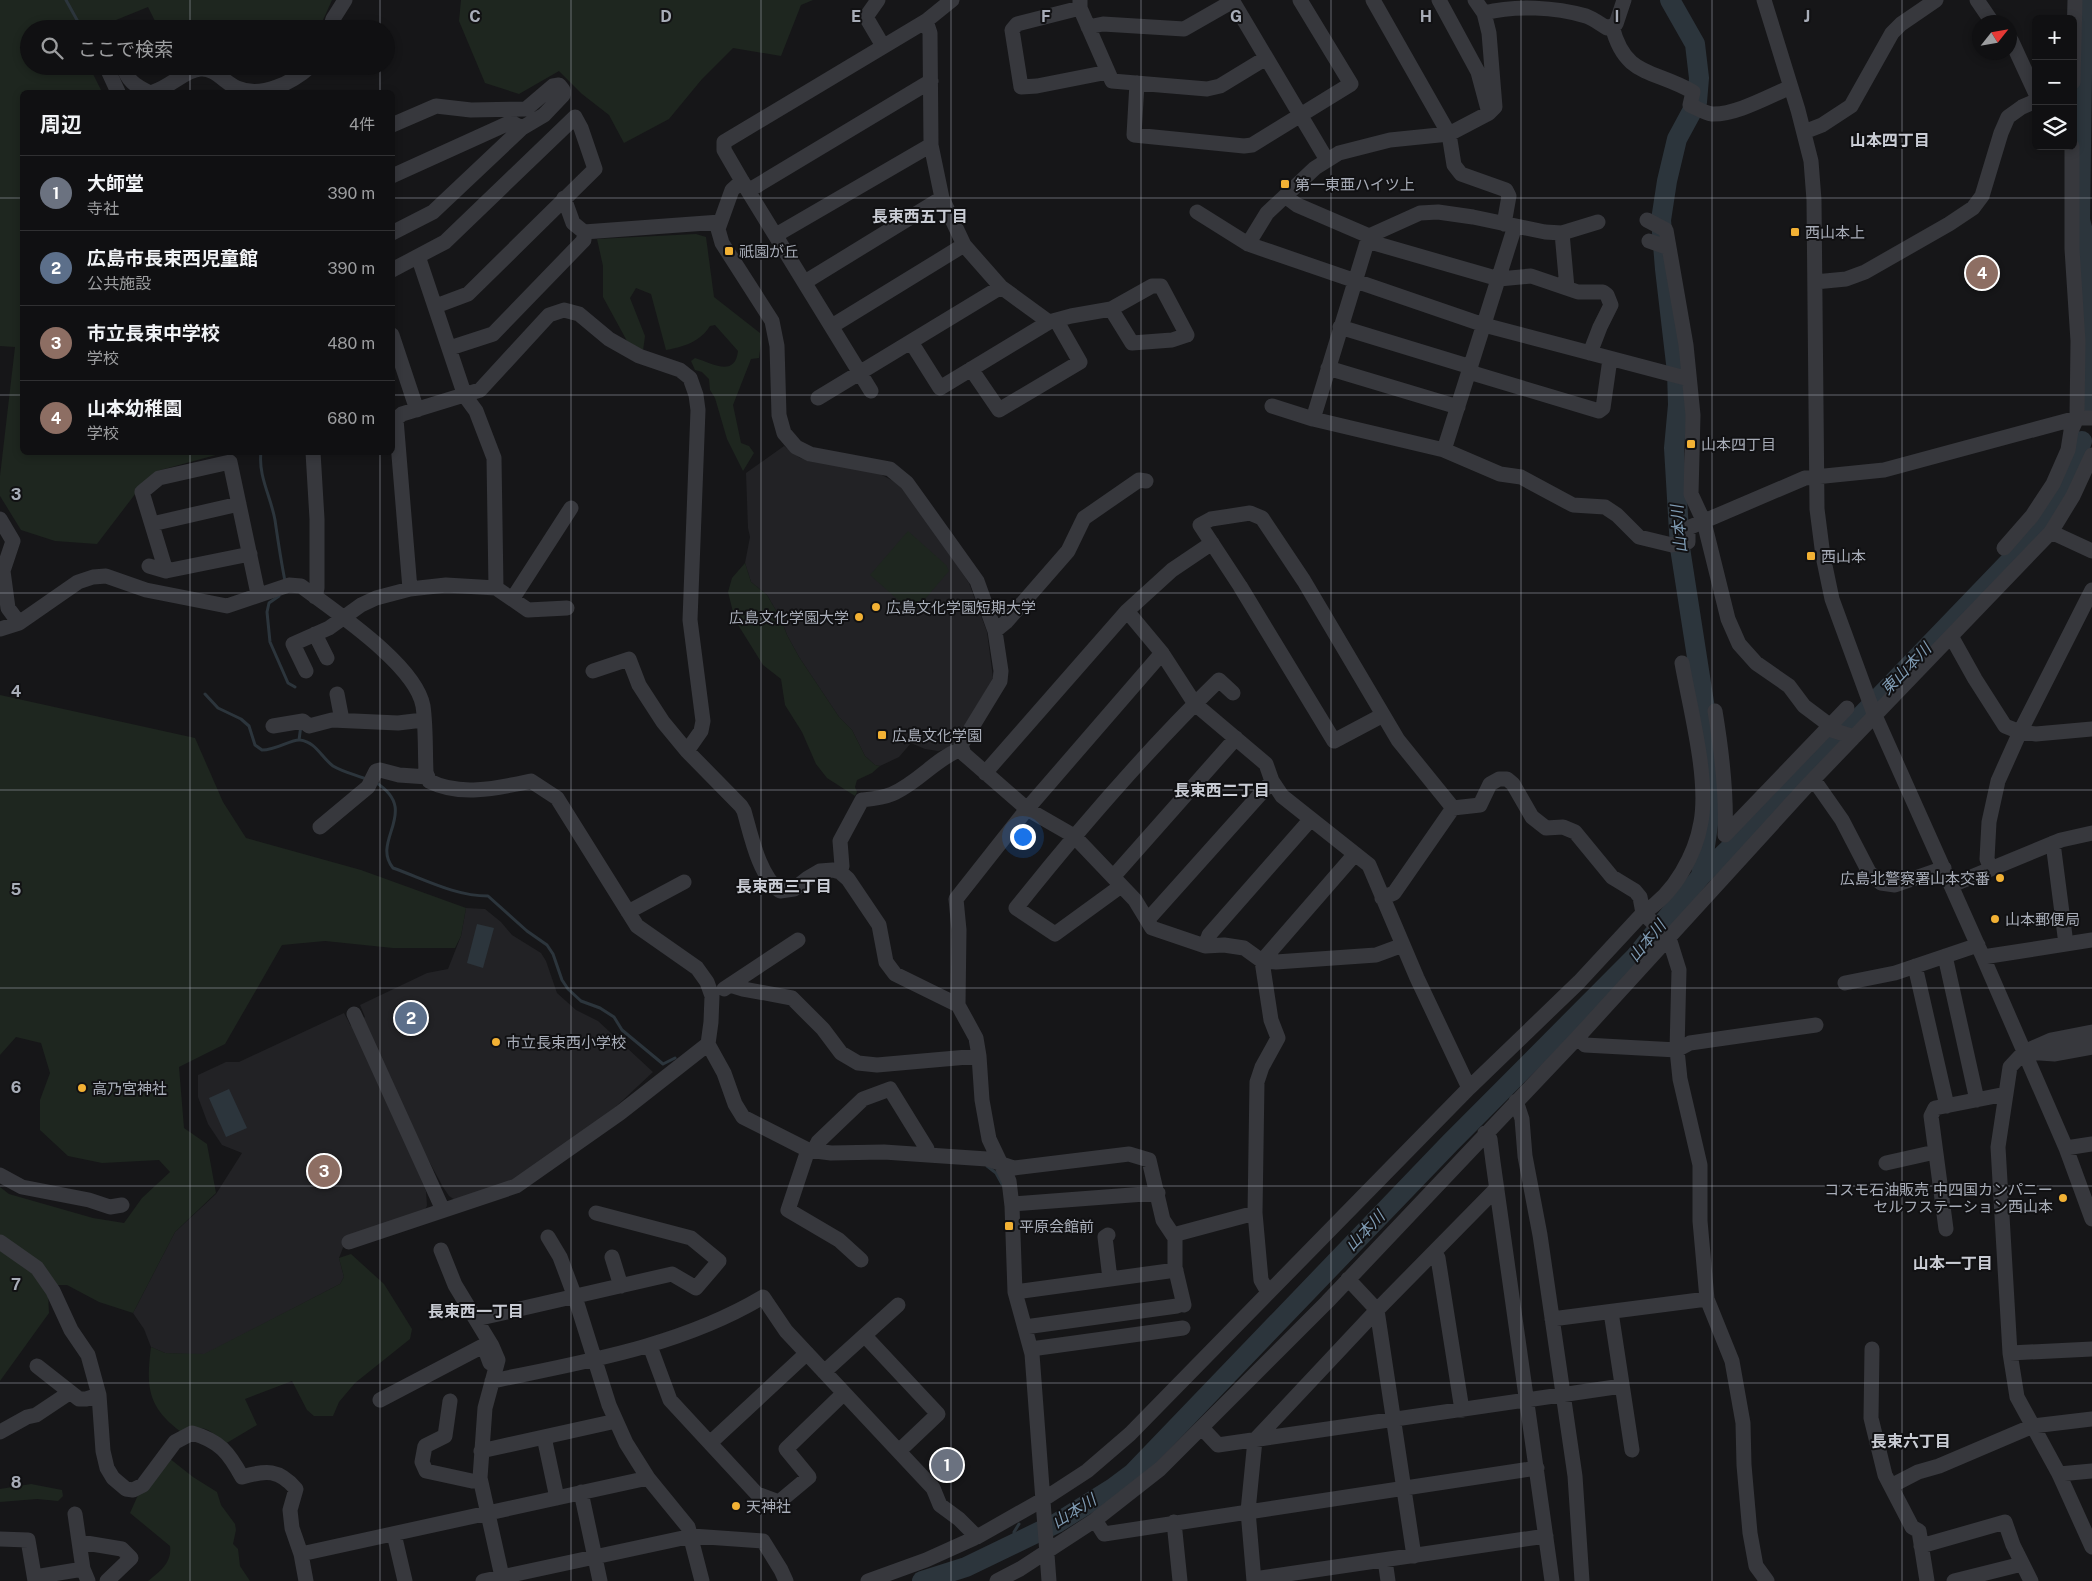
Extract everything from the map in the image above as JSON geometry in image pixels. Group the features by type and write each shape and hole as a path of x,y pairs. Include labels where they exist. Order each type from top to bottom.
{"street":[{"path":"333,20 345,0"},
{"path":"878,0 866,17 883,46"},
{"path":"871,391 745,186 724,150 724,142 926,21 952,0"},
{"path":"1088,27 1103,24 1184,29 1232,0 1328,160"},
{"path":"1137,83 1134,135 1244,146 1252,145 1351,84 1300,0"},
{"path":"1373,0 1449,134 1454,165 1461,174 1506,190 1509,196 1509,225 1499,279 1444,450"},
{"path":"1439,0 1478,72 1489,113"},
{"path":"1248,244 1267,213 1314,168 1328,160 1340,154 1390,140 1449,134 1489,113 1495,106 1495,94 1489,33 1484,13 1475,0"},
{"path":"1484,13 1521,8 1567,12 1588,17 1607,28 1616,24 1624,0"},
{"path":"1764,0 1791,87 1811,161 1814,200 1817,509 1832,599 1874,713 1952,885 2066,1148 2092,1219"},
{"path":"1804,132 1822,125 1851,106 1892,33 1901,24 1936,0"},
{"path":"1977,0 1987,15"},
{"path":"2074,60 2075,0"},
{"path":"1108,72 1038,86 1022,87 1012,30 1017,24 1080,4 1112,81 1207,88 1220,86 1266,58"},
{"path":"926,21 930,33 931,145 942,198 964,245 1001,287 1052,321 1080,362 999,410 971,369"},
{"path":"1612,26 1616,42 1624,55 1634,65 1646,73 1674,81 1693,92 1690,105 1704,112 1712,114 1733,111 1791,87"},
{"path":"2017,53 2032,85"},
{"path":"110,75 117,90"},
{"path":"126,75 135,85 144,90"},
{"path":"162,90 184,75"},
{"path":"218,75 238,88 244,90"},
{"path":"262,90 279,87 300,75"},
{"path":"931,81 745,186 732,190 718,229 722,243 772,321 777,346 779,415 784,433 796,448 810,454 890,470 907,482 977,581 995,631 1001,671 1000,681 961,745 961,749 968,758 1027,809 1074,836 1135,900 1152,928 1205,946 1224,945 1244,948 1262,961 1276,962 1376,955 1403,945"},
{"path":"395,124 436,106 471,110 526,109 554,86 559,85 563,90 563,95 544,115 522,128 433,212 395,231"},
{"path":"1815,282 1846,278 1865,272 1949,224 1973,208 1982,196 2001,133 2008,118 2022,107 2032,103"},
{"path":"395,268 445,242 576,117 595,168 468,294 436,306"},
{"path":"395,175 511,122 522,128"},
{"path":"776,235 931,145"},
{"path":"2004,548 2032,516 2052,484 2068,450 2071,431 2084,418 2072,250 2072,150"},
{"path":"1285,196 1368,238 1499,279 1532,276 1578,292 1603,292 1607,295 1611,305 1600,326 1590,353"},
{"path":"564,198 573,223 584,232 720,222"},
{"path":"804,282 942,198"},
{"path":"1197,212 1248,244 1484,325 1689,379"},
{"path":"1312,418 1368,238 1420,212 1438,212 1545,232 1562,233 1598,222"},
{"path":"1648,220 1666,230 1686,345 1693,416 1691,494 1704,522 1728,619 1740,644 1756,663 1789,686 1804,706 1830,728 1854,738"},
{"path":"450,348 493,334 584,240 584,232"},
{"path":"1562,233 1567,288"},
{"path":"1649,241 1669,248"},
{"path":"832,326 964,245"},
{"path":"418,256 466,396 476,411 494,458 496,588"},
{"path":"911,342 940,388 1052,321 1111,309 1152,286 1161,286 1187,334 1172,340 1132,343 1111,309"},
{"path":"818,398 1001,287"},
{"path":"395,418 402,414 466,396 480,390 549,315 564,310 579,314 609,339 638,356 680,370 690,378 696,395 698,410 690,620 703,721 701,731 686,750"},
{"path":"1340,327 1599,411 1602,408 1610,358"},
{"path":"397,361 417,410"},
{"path":"1328,368 1458,407"},
{"path":"1272,406 1312,418 1444,450 1500,474 1521,477 1573,505 1605,507 1617,515 1639,537 1656,542 1679,544 1688,542 1688,528 1805,478 1884,470 2084,418"},
{"path":"395,430 410,589"},
{"path":"313,455 317,518 317,588 315,597"},
{"path":"997,1581 1096,1520 1160,1469 1348,1279 1578,1037 1854,738 1874,713 2051,532 2073,496 2092,455"},
{"path":"166,571 142,492 159,478 230,462 258,594"},
{"path":"995,631 1006,622 1068,551 1084,518 1139,480 1146,481"},
{"path":"152,524 239,504"},
{"path":"513,598 570,508"},
{"path":"1383,715 1334,742 1200,525 1211,519 1250,512 1262,518 1304,581 1398,740 1453,808"},
{"path":"0,519 13,541 3,571 8,608 19,623"},
{"path":"2051,532 2092,551"},
{"path":"985,773 1127,611 1172,570 1212,543"},
{"path":"148,566 166,571 250,554"},
{"path":"0,629 19,623 78,582 93,577 106,576 146,590 227,606 288,584 300,586 389,654 409,678 422,704 426,772 429,781 440,787 486,790 531,782 557,798 637,926 697,968 707,982 712,996 708,1044 724,1074 735,1104 743,1118 811,1150 831,1153 884,1152 928,1155 987,1160 1014,1168 1129,1154 1149,1160 1163,1220 1173,1235 1255,1213"},
{"path":"306,671 293,644 329,628 361,605 376,598 410,589 446,585 496,588 528,610 567,608"},
{"path":"1991,869 1987,859 1990,822 1998,781 2020,732 2092,590"},
{"path":"1127,611 1162,653 1195,704 1266,764 1272,781 1282,796 1369,865 1403,945 1470,1088"},
{"path":"315,634 327,658"},
{"path":"1951,636 1975,679 2006,726 2020,732 2036,734 2092,728"},
{"path":"1049,1581 1031,1350 1015,1292 1012,1204 1009,1181 989,1139 982,1100 976,1038 958,1005 959,930 956,899 1027,809 1162,653"},
{"path":"593,671 629,658 639,685 663,722 686,750 741,806 754,848 772,885 780,891 794,889 820,871 833,870 840,872 848,878 879,925 886,962 894,974 958,1005"},
{"path":"868,1581 926,1560 977,1537 1044,1503 1087,1471 1130,1434 1184,1381 1311,1243 1579,982 1643,913 1654,907 1668,893 1690,858 1702,822 1702,779 1682,663"},
{"path":"1233,693 1219,680 1074,836 1016,908 1055,934 1117,881 1236,738"},
{"path":"337,694 342,720"},
{"path":"1715,711 1723,756 1726,809 1725,835 1830,728 1847,708"},
{"path":"273,726 303,714 309,726 332,720 398,723 423,720"},
{"path":"840,872 842,866 840,841 862,800 893,793 915,779 947,754 961,749"},
{"path":"320,828 368,787 376,771 428,777"},
{"path":"1382,898 1394,893 1453,808 1480,805 1490,784 1507,779 1513,784 1532,817 1546,828 1564,827 1575,832 1612,877 1635,891 1640,897 1643,913 1669,938 1678,970 1677,1050 1680,1079 1700,1165 1700,1221 1707,1299 1732,1361 1743,1424 1744,1465 1750,1533 1756,1566 1767,1581"},
{"path":"1814,780 1842,820 1869,872 1880,882 1895,884 1944,868"},
{"path":"1146,918 1152,915 1272,781"},
{"path":"1205,946 1209,935 1311,819"},
{"path":"1952,885 2053,843 2092,833"},
{"path":"2053,843 2066,944"},
{"path":"1265,1287 1261,1280 1255,1213 1257,1082 1262,1067 1278,1038 1271,1020 1262,961 1355,854"},
{"path":"628,912 684,882"},
{"path":"712,996 798,940"},
{"path":"1845,983 1895,973 1945,956 2092,940"},
{"path":"1945,956 1977,1100"},
{"path":"1915,966 1947,1106"},
{"path":"730,985 792,998 824,1029 841,1053 858,1063 878,1065 979,1056"},
{"path":"354,1014 443,1210"},
{"path":"1578,1037 1585,1045 1677,1050 1690,1043 1816,1025"},
{"path":"2092,1032 2051,1040 2024,1052 2010,1067 1998,1148 2010,1353 2017,1396 2059,1474 2092,1547"},
{"path":"349,1242 516,1186 620,1113 708,1044"},
{"path":"2024,1052 2055,1054 2092,1047"},
{"path":"861,1260 839,1240 788,1210 811,1150 863,1099 890,1089 927,1149 928,1155"},
{"path":"1946,1229 1931,1116 1935,1108 2006,1094"},
{"path":"1516,1101 1522,1119 1525,1156 1540,1235 1575,1476 1582,1581"},
{"path":"1485,1134 1490,1139 1552,1581"},
{"path":"2066,1148 2092,1144"},
{"path":"1886,1163 1935,1152"},
{"path":"0,1175 22,1187 89,1200 110,1207 122,1206"},
{"path":"1497,1188 1377,1310 1255,1440 1248,1511 1254,1580 1546,1536"},
{"path":"1012,1204 1158,1193"},
{"path":"476,1319 672,1274 696,1288 719,1260 691,1238 596,1213"},
{"path":"1184,1381 1187,1368 1265,1287 1313,1244 1311,1243 1322,1225 1324,1226"},
{"path":"1025,1327 1180,1306 1175,1234"},
{"path":"1108,1235 1106,1237 1110,1279"},
{"path":"548,1236 560,1257 575,1297 608,1405 626,1443 648,1478 688,1527 692,1536 702,1581"},
{"path":"0,1242 37,1268 53,1291 71,1330 88,1355 99,1394 103,1451 107,1468 113,1478 126,1489 133,1490 143,1485 175,1442 192,1433 211,1438 232,1458 242,1477 264,1471 288,1479 296,1489 290,1510 292,1528 301,1554 306,1581"},
{"path":"441,1250 455,1285 492,1346 498,1360 485,1408 480,1480 502,1579"},
{"path":"1434,1252 1438,1258 1462,1410"},
{"path":"612,1258 620,1286"},
{"path":"1015,1292 1176,1270"},
{"path":"1348,1279 1377,1310 1395,1419 1414,1556"},
{"path":"494,1376 594,1360 650,1346 735,1313 763,1298 786,1331 933,1488 940,1505 959,1519 977,1537"},
{"path":"1552,1319 1707,1299"},
{"path":"824,1372 898,1305"},
{"path":"1611,1312 1632,1450"},
{"path":"1031,1350 1183,1328"},
{"path":"865,1336 938,1414 899,1452"},
{"path":"650,1346 670,1400 757,1494 779,1502 809,1477 786,1449 844,1392"},
{"path":"380,1400 481,1347 486,1352 494,1376"},
{"path":"1872,1349 1871,1418 1885,1475 1912,1527 1918,1530 1927,1581"},
{"path":"2010,1353 2092,1349"},
{"path":"710,1443 807,1353"},
{"path":"38,1366 69,1393 79,1399 86,1399 99,1394"},
{"path":"1202,1428 1218,1445 1622,1386"},
{"path":"0,1432 27,1417 36,1415 69,1393"},
{"path":"450,1400 445,1436 425,1446 422,1462 426,1471 472,1481 480,1480"},
{"path":"1891,1486 1918,1472 1939,1466 2033,1426 2092,1419"},
{"path":"482,1451 616,1421"},
{"path":"544,1437 557,1498"},
{"path":"1096,1520 1104,1534 1536,1468"},
{"path":"2059,1474 2092,1471"},
{"path":"301,1554 648,1478"},
{"path":"581,1492 600,1581"},
{"path":"0,1539 28,1540 35,1579 86,1575 76,1514"},
{"path":"1174,1522 1180,1581"},
{"path":"1921,1546 2005,1522 2012,1545 2031,1581"},
{"path":"394,1534 405,1581"},
{"path":"483,1581 502,1579 692,1536 763,1541 786,1581"},
{"path":"80,1542 122,1550 131,1558 107,1581"},
{"path":"1385,1560 1388,1581"},
{"path":"1954,1581 2022,1564"}],"shaded area":[{"path":"0,0 332,0 323,20 154,20 148,7 116,20 20,20 20,75 94,75 101,90 20,90 20,455 216,455 157,471 139,489 97,544 55,541 21,530 0,496 0,476 15,347 0,346"},
{"path":"461,0 813,0 801,5 781,56 733,48 702,79 669,119 624,143 609,115 582,94 559,71 519,94 485,83 459,21"},
{"path":"696,234 706,237 714,297 760,333 759,358 751,359 733,405 741,443 749,446 754,453 743,471 727,439 715,398 710,390 709,379 702,372 695,370 691,361 695,358 715,365 728,366 736,359 738,351 715,325 710,326 706,332 691,343 666,350 651,294 636,288 630,298 645,336 643,351 627,341 603,297 603,266 597,239"},
{"name":"広島文化学園短期大学","path":"784,446 800,458 880,474 899,484 914,502 969,583 987,632 993,678 952,748 938,751 925,749 911,743 899,757 880,766 875,765 865,756 852,730 839,717 799,657 767,595 751,582 745,563 750,537 746,473"},
{"path":"908,531 946,565 949,571 913,613 870,575"},
{"path":"745,563 751,582 767,595 799,657 839,717 852,730 865,756 875,765 880,766 872,773 857,780 855,796 827,778 816,764 802,732 785,705 781,679 763,665 735,620 728,592 732,578"},
{"path":"0,695 195,738 223,802 246,838 361,870 466,908 461,936 455,948 393,948 325,941 282,945 225,1044 179,1067 184,1128 207,1144 216,1193 175,1232 133,1313 99,1302 67,1285 56,1285 0,1236 0,1187 9,1194 93,1218 124,1223 142,1198 170,1172 159,1160 102,1163 68,1156 40,1130 40,1100 50,1073 41,1043 16,1037 0,1055"},
{"name":"市立長束西小学校","path":"466,908 485,909 501,922 512,935 541,953 546,961 557,993 576,1010 598,1021 653,1072 608,1114 515,1183 455,1200 449,1196 443,1187 405,1117 361,1020 365,1017 360,1005 427,973 448,969 461,936"},
{"path":"477,924 494,928 483,968 467,963"},
{"path":"344,1013 351,1026 354,1024 426,1191 427,1206 422,1214 346,1240 339,1258 344,1277 340,1284 204,1355 165,1353 151,1347 144,1329 133,1313 175,1232 216,1194 242,1153 222,1145 208,1124 198,1097 198,1075 226,1062 239,1062"},
{"path":"229,1089 247,1128 226,1137 209,1098"},
{"path":"0,1247 33,1271 48,1292 49,1313 0,1381"},
{"path":"351,1254 384,1284 412,1329 410,1339 355,1383 339,1402 333,1416 314,1416 307,1410 292,1381 245,1399 257,1425 225,1444 205,1429 195,1428 181,1432 161,1414 151,1395 149,1384 151,1347 165,1353 204,1354 340,1284 344,1277 339,1258"},
{"path":"169,1458 193,1477 217,1492 221,1505 235,1524 236,1530 233,1544 238,1549 240,1566 250,1581 148,1581 167,1562 170,1546 130,1513 138,1495"},
{"path":"31,1484 62,1490 63,1496 58,1501 37,1499 0,1502 0,1489"}],"waterway":[{"path":"66,0 77,20"},
{"name":"山本川","path":"1670,0 1695,44 1699,78 1697,102 1677,139 1667,181 1661,220 1677,372 1678,405 1674,448 1680,548 1715,773 1701,876"},
{"name":"東山本川","path":"2083,0 2080,220 2084,235 2092,355"},
{"name":"東山本川","path":"2089,402 2092,357"},
{"name":"山本川","path":"922,1581 966,1567 1057,1523 1113,1488 1133,1473 1450,1143 1635,957 1701,876 1781,799 2037,533 2070,477 2082,441"},
{"path":"261,455 261,470 275,520 285,581"},
{"path":"279,596 269,603 267,612 270,642 288,683 295,687"},
{"path":"205,694 218,708 241,719 249,726 255,745 262,750 268,750 296,740 306,741 333,766 366,779"},
{"path":"299,740 301,725"},
{"path":"375,782 388,793 394,804 395,815 387,847 388,857 393,868 452,890 488,896 527,931 547,945 553,954 562,980 568,989 581,1001 600,1008 614,1017 622,1030 663,1064 675,1058"},
{"path":"987,1166 996,1173 1002,1184"},
{"path":"1015,1543 1014,1532 1019,1524"}],"place":[{"name":"第一東亜ハイツ上","path":"1285,184"},
{"name":"西山本上","path":"1795,232"},
{"name":"祇園が丘","path":"729,251"},
{"name":"山本幼稚園","path":"1982,273"},
{"name":"山本四丁目","path":"1691,444"},
{"name":"西山本","path":"1811,556"},
{"name":"広島文化学園短期大学","path":"876,607"},
{"name":"広島文化学園大学","path":"859,617"},
{"name":"広島文化学園","path":"882,735"},
{"name":"広島北警察署山本交番","path":"2000,878"},
{"name":"山本郵便局","path":"1995,919"},
{"name":"広島市長束西児童館","path":"411,1018"},
{"name":"市立長束西小学校","path":"496,1042"},
{"name":"高乃宮神社","path":"82,1088"},
{"name":"市立長束中学校","path":"324,1171"},
{"name":"コスモ石油販売 中四国カンパニー セルフステーション西山本","path":"2063,1198"},
{"name":"平原会館前","path":"1009,1226"},
{"name":"大師堂","path":"947,1465"},
{"name":"天神社","path":"736,1506"}],"district":[{"name":"山本四丁目","path":"1890,140"},
{"name":"長束西五丁目","path":"920,216"},
{"name":"長束西二丁目","path":"1222,790"},
{"name":"長束西三丁目","path":"784,886"},
{"name":"山本一丁目","path":"1953,1263"},
{"name":"長束西一丁目","path":"476,1311"},
{"name":"長束六丁目","path":"1911,1441"}]}
